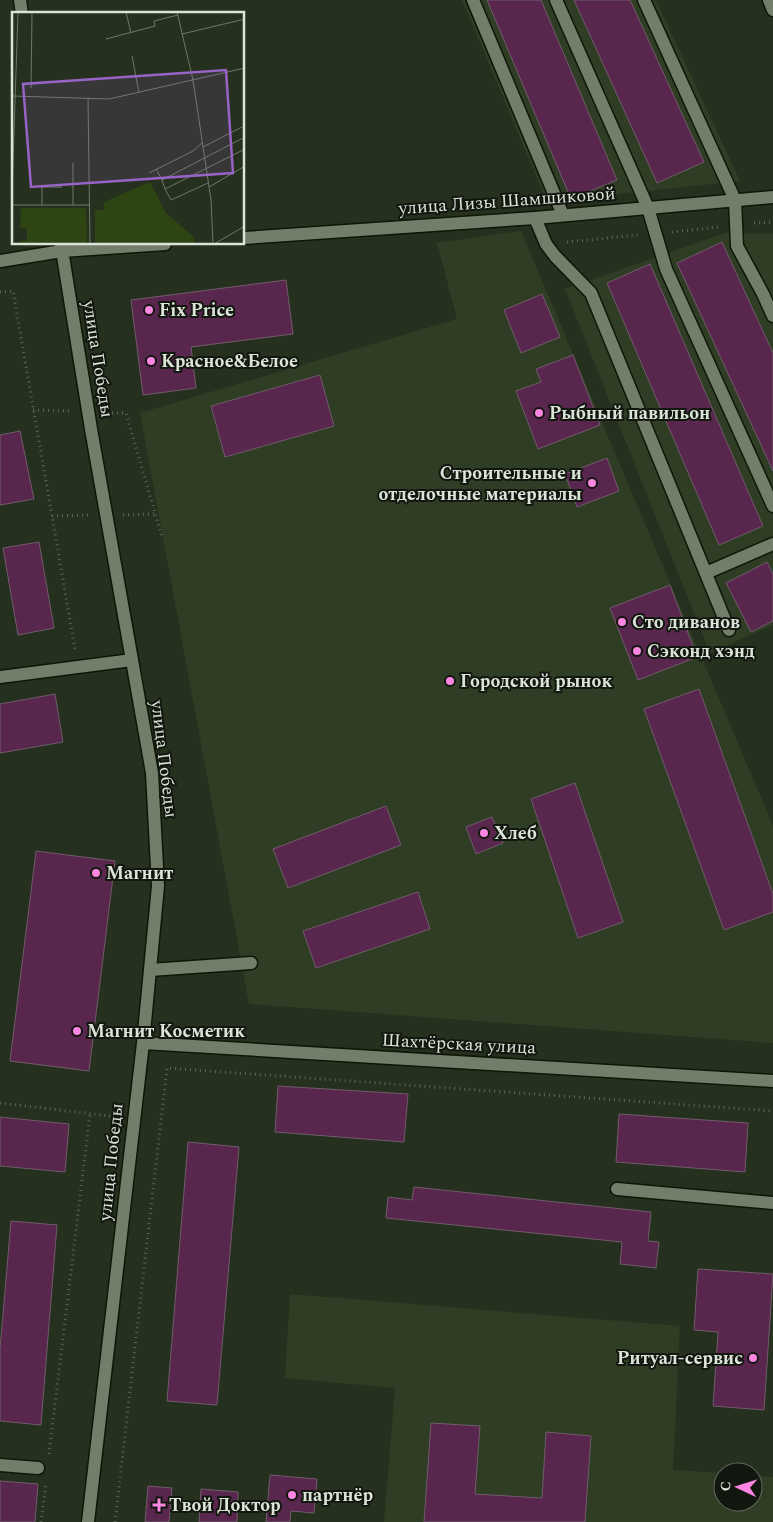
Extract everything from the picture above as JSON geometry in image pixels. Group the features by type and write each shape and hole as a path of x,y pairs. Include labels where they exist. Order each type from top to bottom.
{"street":[{"path":"473,0 563,216"},
{"path":"556,0 648,208 666,269 773,506"},
{"path":"644,0 735,200 737,246 773,316"},
{"path":"768,0 773,10"},
{"name":"улица Лизы Шамшиковой","path":"245,238 563,216 773,197"},
{"path":"536,218 546,244 555,256 591,292 729,630"},
{"path":"0,261 62,247 131,245"},
{"name":"улица Победы","path":"62,247 88,412 152,773 158,886 143,1043 88,1522"},
{"path":"706,573 772,548"},
{"path":"0,677 132,660"},
{"path":"150,970 251,963"},
{"name":"Шахтёрская улица","path":"143,1043 773,1080"},
{"path":"617,1189 773,1203"},
{"path":"0,1465 44,1468"}],"path":[{"path":"0,292 13,290 78,667"},
{"path":"34,410 126,413 162,537"},
{"path":"115,1522 167,1068 773,1111"},
{"path":"0,1103 134,1119"},
{"path":"41,1522 44,1468 90,1114"}],"shaded area":[{"path":"462,0 656,0 740,181 547,202"},
{"name":"Городской рынок","path":"521,231 773,826 773,1043 249,1004 140,413 457,319 437,243"},
{"path":"725,233 773,234 773,625 710,653 565,289"},
{"path":"290,1294 680,1326 673,1470 713,1472 713,1512 763,1512 763,1476 773,1477 773,1522 384,1522 395,1388 285,1378"}],"building":[{"path":"487,0 541,0 617,180 571,199"},
{"path":"574,0 630,0 704,162 657,183"},
{"path":"722,242 773,353 773,471 677,263"},
{"path":"650,264 763,526 719,545 607,283"},
{"path":"286,280 293,334 191,347 196,388 143,395 131,300"},
{"path":"542,294 560,337 521,353 504,310"},
{"path":"573,355 600,425 538,449 516,391 541,382 536,369"},
{"path":"320,375 334,426 225,457 211,406"},
{"path":"20,431 34,499 0,505 0,435"},
{"name":"Строительные и отделочные материалы","path":"607,458 619,491 577,507 565,474"},
{"path":"39,542 54,628 18,635 3,548"},
{"path":"767,562 773,574 773,621 751,632 726,583"},
{"path":"670,585 697,657 638,680 610,608"},
{"path":"699,689 773,894 773,912 724,930 644,709"},
{"path":"55,694 63,742 0,753 0,704"},
{"path":"575,783 623,922 578,938 531,799"},
{"path":"386,806 401,845 288,888 273,849"},
{"path":"492,817 503,843 476,854 466,827"},
{"path":"36,851 115,861 89,1071 10,1061"},
{"path":"418,892 430,929 316,968 303,931"},
{"path":"278,1086 408,1094 404,1142 275,1132"},
{"path":"619,1114 748,1123 745,1172 616,1162"},
{"path":"0,1117 69,1124 65,1172 0,1166"},
{"path":"188,1142 239,1147 217,1405 167,1401"},
{"path":"414,1187 651,1212 648,1241 659,1242 656,1268 620,1264 622,1242 386,1218 388,1197 412,1200"},
{"path":"11,1221 57,1225 41,1425 0,1421 0,1349"},
{"path":"698,1269 773,1274 764,1410 713,1406 718,1332 694,1330"},
{"path":"431,1423 480,1426 475,1494 542,1498 546,1432 591,1436 585,1522 424,1522"},
{"name":"партнёр","path":"270,1475 317,1479 314,1513 291,1511 290,1522 266,1522"},
{"path":"0,1481 38,1484 35,1522 0,1522"},
{"name":"Твой Доктор","path":"148,1486 172,1488 169,1522 145,1522"},
{"path":"201,1489 238,1492 237,1522 199,1522"}],"place":[{"name":"Fix Price","path":"149,310"},
{"name":"Красное&Белое","path":"151,361"},
{"name":"Рыбный павильон","path":"539,413"},
{"name":"Строительные и отделочные материалы","path":"592,483"},
{"name":"Сто диванов","path":"622,622"},
{"name":"Сэконд хэнд","path":"637,651"},
{"name":"Городской рынок","path":"450,681"},
{"name":"Хлеб","path":"484,833"},
{"name":"Магнит","path":"96,873"},
{"name":"Магнит Косметик","path":"77,1031"},
{"name":"Ритуал-сервис","path":"753,1358"},
{"name":"партнёр","path":"292,1495"},
{"name":"Твой Доктор","path":"159,1505"}]}
